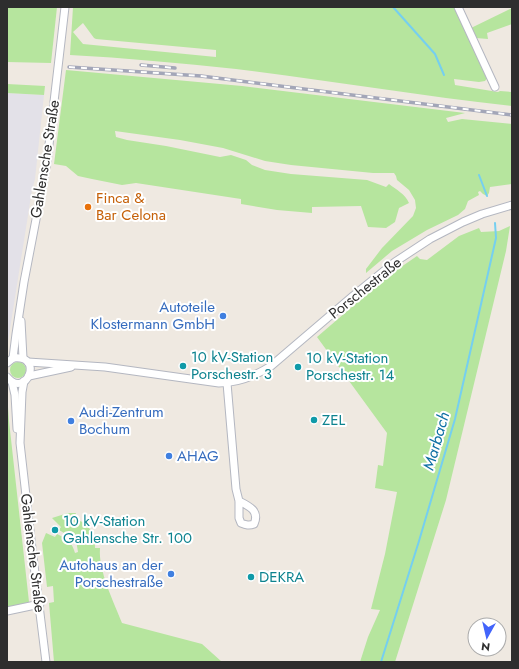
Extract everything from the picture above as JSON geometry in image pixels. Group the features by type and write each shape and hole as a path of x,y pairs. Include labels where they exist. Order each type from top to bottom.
{"street":[{"name":"Gahlensche Straße","path":"13,358 24,282 44,180 65,7"},
{"path":"458,7 495,87"},
{"name":"Porschestraße","path":"25,360 76,366 105,367 211,383 238,382 248,379 271,366 395,262 430,239 482,214 512,205"},
{"name":"Gahlensche Straße","path":"20,310 25,360 30,369 22,392 20,443 46,662"},
{"path":"7,363 13,358 25,360"},
{"name":"Porschestraße","path":"27,379 76,366"},
{"name":"Gahlensche Straße","path":"10,379 20,383 27,379"},
{"name":"Gahlensche Straße","path":"10,379 15,395 17,433 20,443"},
{"path":"227,383 236,489 239,501"},
{"path":"7,611 40,604"}],"shaded area":[{"path":"7,93 44,95 35,179 7,348"}],"green space":[{"path":"7,7 57,7 51,63 7,62"},
{"path":"73,7 454,7 488,77 485,81 479,82 454,79 455,85 498,92 512,92 512,106 443,98 236,69 70,55","holes":["83,23 94,38 216,50 216,57 83,44 73,32"]},
{"path":"512,8 512,24 487,33 488,39 476,38 471,28"},
{"path":"66,70 242,86 465,113 446,118 448,122 462,119 512,124 512,184 490,187 487,196 480,191 478,192 479,195 468,201 465,209 458,215 427,230 392,251 366,273 366,269 382,248 413,216 416,208 415,200 409,190 397,180 394,173 373,173 291,165 265,161 223,148 180,140 115,131 116,137 127,140 220,157 231,155 246,160 252,165 265,170 291,174 367,180 386,187 389,184 398,190 409,203 399,208 395,222 386,228 368,227 361,206 312,207 312,213 277,210 241,204 241,199 136,183 122,185 78,176 66,166 54,164"},
{"path":"7,84 45,86 44,95 7,93"},
{"path":"510,226 506,251 446,500 395,662 360,662 368,637 380,610 371,609 385,554 397,492 375,488 378,465 383,466 387,433 317,337 388,276 417,256 420,259 427,260 459,236 479,228 481,232 499,231"},
{"path":"18,362 24,364 26,370 24,376 18,378 12,376 10,370 12,364"},
{"path":"7,393 29,602 7,608"},
{"path":"68,513 76,513 74,518 90,529 94,538 95,548 100,548 101,566 122,623 202,644 222,662 54,662 49,603 54,602 53,586 47,587 42,543 46,533 55,537 57,534 69,541 75,553 78,552 76,540 59,530 61,527 52,518"}],"waterway":[{"name":"Marbach","path":"393,7 435,54 444,75"},
{"name":"Marbach","path":"479,175 487,196"},
{"name":"Marbach","path":"381,662 455,419 496,238 495,223"}],"railway":[{"path":"141,65 175,68"},
{"path":"69,67 201,76 512,115"}],"place":[{"name":"Finca & Bar Celona","path":"88,207"},
{"name":"Autoteile Klostermann GmbH","path":"223,316"},
{"name":"10 kV-Station Porschestr. 3","path":"183,366"},
{"name":"10 kV-Station Porschestr. 14","path":"298,367"},
{"name":"ZEL","path":"314,420"},
{"name":"Audi-Zentrum Bochum","path":"71,421"},
{"name":"AHAG","path":"169,456"},
{"name":"10 kV-Station Gahlensche Str. 100","path":"55,530"},
{"name":"Autohaus an der Porschestraße","path":"171,574"},
{"name":"DEKRA","path":"251,577"}]}
